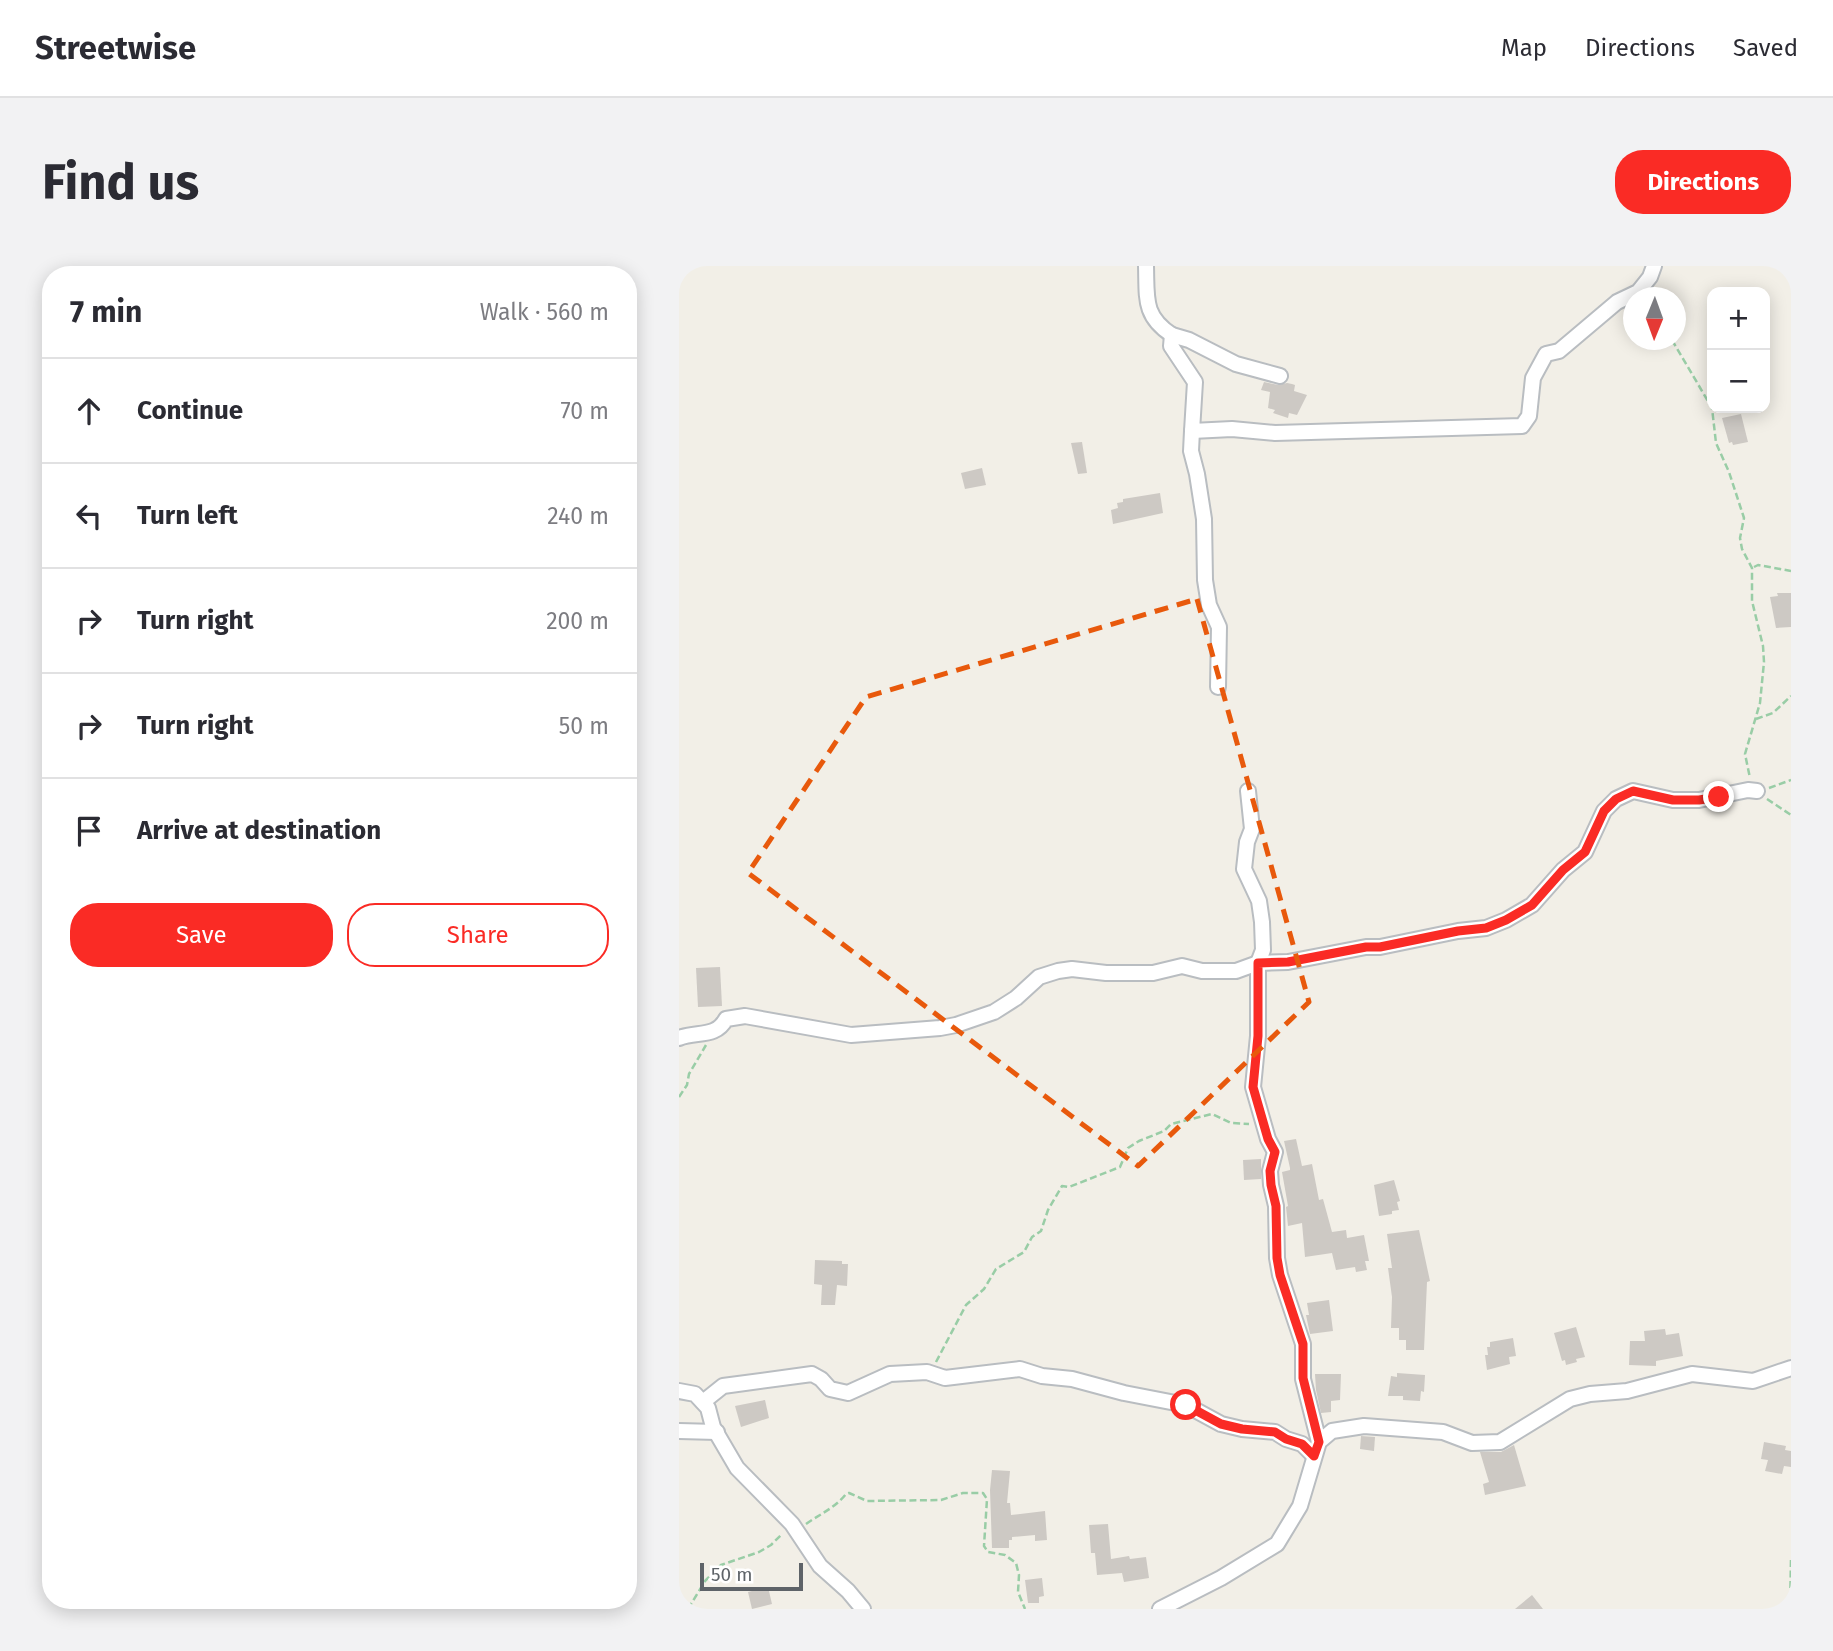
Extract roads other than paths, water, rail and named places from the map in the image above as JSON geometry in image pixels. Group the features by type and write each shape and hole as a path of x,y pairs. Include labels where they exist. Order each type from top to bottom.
{"street":[{"path":"1146,266 1147,308 1159,327 1235,364 1280,376"},
{"path":"1192,431 1232,429 1275,433 1523,426 1529,416 1533,378 1546,354 1559,351 1617,302 1638,292 1650,277 1654,266"},
{"path":"1172,335 1171,346 1195,382 1191,451 1204,519 1209,606 1219,627 1218,687"},
{"path":"679,1038 692,1033 712,1033 722,1028 726,1019 745,1016 851,1035 940,1028 994,1012 1016,998 1039,977 1058,971 1072,969 1106,973 1153,973 1182,967 1202,971 1236,971 1258,963 1288,962 1486,928 1532,905 1563,870 1585,852 1604,811 1616,799 1633,791 1673,800 1699,800 1748,790 1758,792"},
{"path":"1248,791 1252,829 1247,842 1244,869 1259,901 1263,950 1258,963 1258,1036 1253,1087 1263,1125 1275,1152 1270,1171 1276,1206 1277,1258 1303,1344 1303,1378 1316,1449"},
{"path":"1160,1609 1221,1578 1277,1544 1300,1506 1316,1449 1332,1431 1364,1426 1443,1432 1472,1443 1500,1442 1570,1399 1590,1394 1627,1391 1692,1374 1753,1381 1791,1368"},
{"path":"703,1402 723,1386 812,1374 829,1388 848,1393 890,1374 927,1372 945,1378 1020,1369 1042,1376 1091,1383 1123,1393 1186,1405 1221,1424 1275,1432 1286,1439 1316,1449"},
{"path":"679,1391 695,1394 703,1402 737,1468 795,1528 820,1566 848,1591 863,1609"},
{"path":"679,1431 717,1432"}]}
